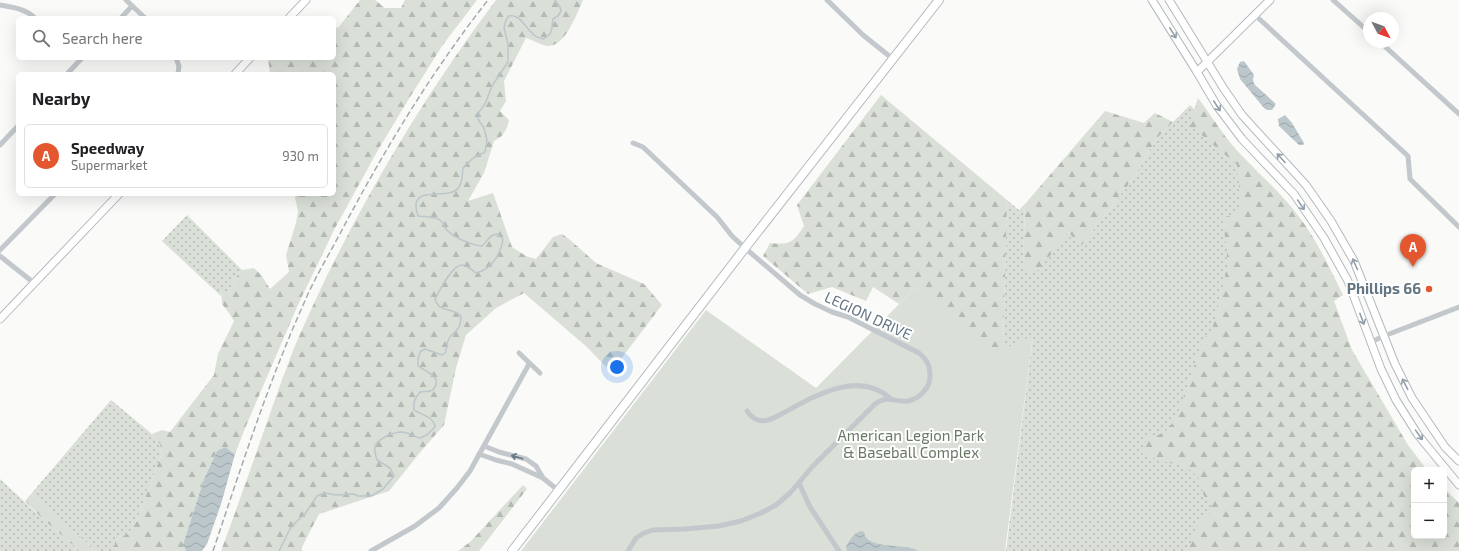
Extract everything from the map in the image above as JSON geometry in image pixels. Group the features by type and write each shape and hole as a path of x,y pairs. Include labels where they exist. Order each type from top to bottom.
{"main road":[{"path":"291,16 306,0"},
{"path":"512,551 745,248 939,0"},
{"path":"1152,0 1197,72 1216,106 1242,139 1294,194 1324,238 1348,281 1381,369 1396,400 1418,435 1459,485"},
{"path":"1169,0 1224,89 1242,115 1306,185 1331,221 1354,261 1395,364 1412,398 1445,447 1459,461"},
{"path":"1197,72 1270,0"},
{"path":"237,72 248,60"},
{"path":"0,319 117,196"}],"street":[{"path":"126,0 143,16"},
{"path":"827,0 863,34 893,58"},
{"path":"1335,1 1363,27"},
{"path":"0,5 12,6 32,16"},
{"path":"123,16 132,6"},
{"path":"1255,15 1408,156 1410,179 1459,226"},
{"path":"1387,48 1459,114"},
{"path":"69,72 79,60"},
{"path":"177,60 179,66 178,72"},
{"path":"1,141 16,128"},
{"name":"LEGION DRIVE","path":"633,143 643,147 717,217 732,236 800,295 811,302 832,312 848,317 919,353 926,359 930,368 930,381 926,390 917,398 907,401 890,398"},
{"path":"0,250 53,196"},
{"path":"0,256 34,283"},
{"path":"1371,342 1459,307"},
{"path":"519,353 540,373"},
{"path":"371,551 415,526 439,508 457,488 470,471 529,364"},
{"path":"747,411 757,420 772,419 826,391 853,385 875,389 890,398"},
{"path":"628,551 636,538 644,532 653,530 719,526 748,518 776,505 790,493 813,466 865,413 881,400 890,398"},
{"path":"484,446 499,452 526,459 536,466 543,478"},
{"path":"479,454 512,464 543,478 559,491"},
{"path":"798,483 810,507 839,551"}],"green space":[{"path":"360,0 375,0 385,8 401,8 405,0 477,0 442,46 410,97 378,150 334,230 297,307 235,454 225,447 217,451 204,479 183,543 186,551 115,551 115,540 129,533 136,522 162,453 160,444 152,434 162,430 170,432 214,375 218,354 234,321 222,304 221,290 229,293 233,281 242,270 254,268 262,276 270,289 289,272 286,255 296,223 298,211 296,196 336,196 336,72 270,72 268,60 336,60 336,27 338,28"},
{"path":"496,0 583,0 570,28 561,40 555,44 546,46 526,38 504,81 506,101 500,111 509,120 507,127 504,133 494,141 484,173 468,201 493,193 512,247 526,256 536,259 553,237 562,234 596,263 644,284 662,305 611,372 587,347 524,293 496,308 466,335 456,368 444,425 389,491 319,514 302,547 302,551 221,551 290,360 325,280 368,197 416,116 468,38"},
{"path":"881,95 1007,200 1003,350 992,356 916,287 899,304 873,287 866,301 832,287 808,294 763,256 770,243 782,244 790,242 800,232 804,226 797,205"},
{"path":"1198,98 1237,151 1294,210 1318,246 1343,295 1334,301 1352,350 1408,445 1425,467 1411,467 1411,539 1447,539 1447,491 1459,503 1459,551 1188,551 1200,520 1209,516 1212,504 1204,496 1198,478 1188,468 1142,455 1147,437 1161,434 1170,427 1176,418 1204,338 1211,334 1227,268 1227,249 1222,218 1235,214 1241,208 1237,165 1196,130 1190,128"},
{"path":"1190,105 1257,171 1233,451 1201,551 1006,551 1033,336 1003,350 1007,200 1019,210 1025,204 1023,266 1068,232 1081,246 1132,180 1157,138"},
{"path":"1105,111 1144,123 1155,113 1173,122 1157,138 1132,180 1081,246 1068,232 1039,270 1029,271 1023,266 1025,204"},
{"path":"187,215 242,270 233,281 229,293 221,291 221,296 162,241"},
{"name":"American Legion Park & Baseball Complex","path":"916,287 992,355 1033,335 1005,551 521,551 706,310 816,388"},
{"path":"111,400 152,434 160,444 162,453 136,522 129,533 115,540 115,551 96,551 31,494"},
{"path":"0,479 44,520 80,551 0,551"},
{"path":"523,485 527,489 479,551 458,551 470,542"},
{"path":"31,494 96,551 80,551 44,520 25,501"}],"water":[{"path":"1244,61 1254,75 1254,84 1276,104 1272,110 1267,110 1264,108 1240,79 1237,69 1240,62"},
{"path":"1285,115 1292,123 1304,143 1303,145 1299,145 1279,126 1278,119"},
{"path":"225,447 235,454 221,504 207,544 202,551 186,551 183,544 204,479 217,451"},
{"path":"861,531 864,532 866,538 872,542 913,548 918,551 847,551 846,547 850,539 856,533"}],"waterway":[{"path":"279,551 290,529 305,514 317,496 325,493 336,495 354,494 358,496 371,496 383,489 394,476 390,468 377,460 375,447 379,441 398,432 420,438 427,435 435,427 430,419 414,410 415,400 420,392 432,390 436,383 436,380 431,374 418,366 418,359 420,352 425,349 442,355 445,353 447,342 452,334 458,329 461,316 439,306 435,299 450,273 458,266 466,266 476,273 491,265 498,256 503,239 497,234 491,236 482,246 468,243 450,233 440,220 432,217 418,216 416,205 418,199 423,196 454,191 459,187 461,182 463,168 473,158 485,152 487,140 484,128 478,119 479,112 485,104 492,86 508,62 508,44 504,28 506,20 509,16 520,19 535,36 543,39 550,33 553,19 558,16 561,11 555,0"}],"railway":[{"path":"213,551 267,395 308,293 359,198 410,111 448,54 488,0"}],"place":[{"name":"Speedway","path":"1413,267"},
{"name":"Phillips 66","path":"1429,289"}]}
